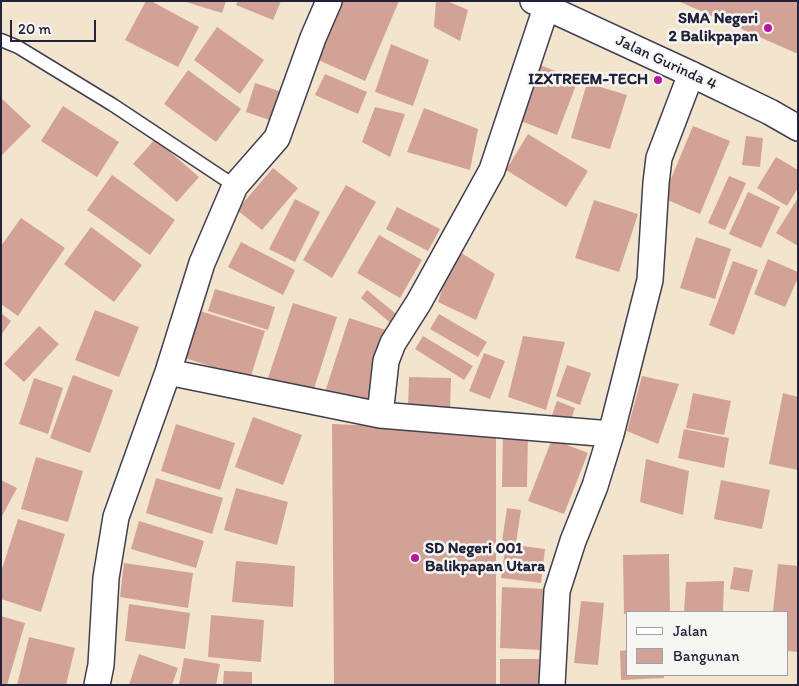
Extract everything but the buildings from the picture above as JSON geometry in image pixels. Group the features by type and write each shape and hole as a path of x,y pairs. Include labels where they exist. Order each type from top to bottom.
{"street":[{"path":"97,685 106,578 116,517 168,372 202,263 235,186 277,138 329,1"},
{"path":"380,415 386,361 393,343 419,302 492,170 539,5"},
{"name":"Jalan Gurinda 4","path":"539,5 691,74 770,112 798,128"},
{"path":"552,685 557,591 573,541 595,486 650,280 659,158 691,74"},
{"path":"168,372 380,415 610,434"}],"lane":[{"path":"1,40 18,48 113,105 235,186"}],"place":[{"name":"SMA Negeri 2 Balikpapan","path":"768,28"},
{"name":"IZXTREEM-TECH","path":"658,80"},
{"name":"SD Negeri 001 Balikpapan Utara","path":"415,558"}]}
